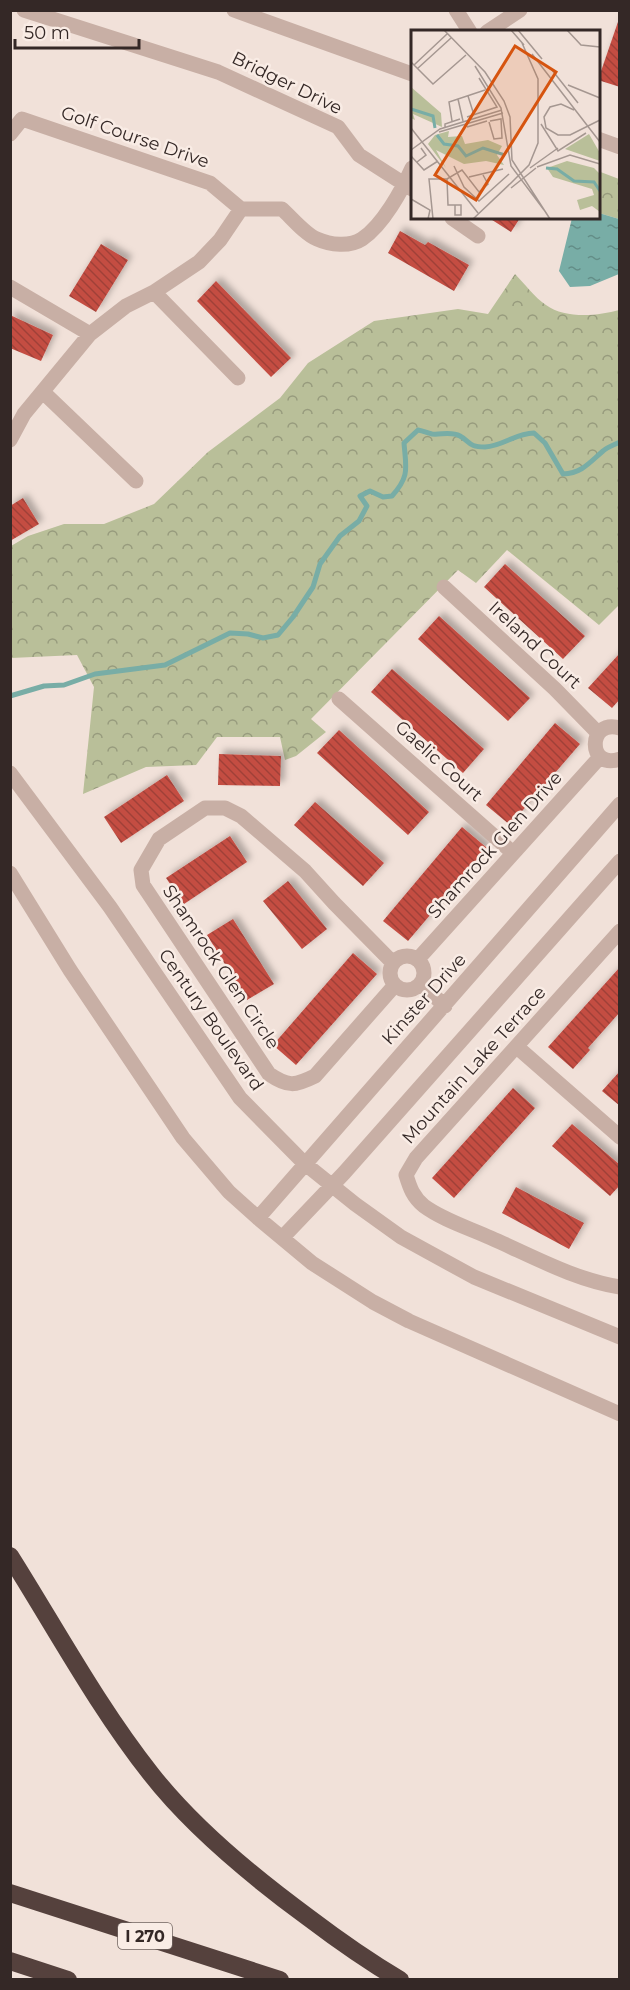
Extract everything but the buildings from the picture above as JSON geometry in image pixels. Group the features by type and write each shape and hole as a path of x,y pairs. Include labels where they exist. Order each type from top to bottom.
{"highway":[{"path":"10,1556 103,1706 152,1775 204,1832 260,1882 371,1963 399,1980"},
{"name":"I 270","path":"10,1893 280,1980"},
{"path":"10,1961 68,1980"}],"street":[{"name":"Bridger Drive","path":"24,10 218,72 338,127 360,155 409,187"},
{"path":"234,10 411,74"},
{"path":"456,10 469,30"},
{"path":"491,30 520,10"},
{"name":"Golf Course Drive","path":"10,134 22,119 210,183 241,209"},
{"path":"600,141 620,147"},
{"path":"10,440 24,414 90,334 126,306 154,292 199,262 220,240 241,209 282,209 316,239 343,245 360,241 376,227 409,187"},
{"path":"453,219 478,236"},
{"path":"10,287 90,334"},
{"path":"154,292 238,378"},
{"path":"43,392 136,481"},
{"name":"Ireland Court","path":"444,587 598,733"},
{"name":"Gaelic Court","path":"339,699 513,853"},
{"path":"620,728 607,727 598,733 594,744 600,757 612,761 620,759"},
{"name":"Shamrock Glen Drive","path":"418,959 600,757"},
{"name":"Century Boulevard","path":"10,773 110,907 240,1098 304,1163 400,1237 474,1277 620,1336"},
{"name":"Kinster Drive","path":"258,1218 620,804"},
{"name":"Shamrock Glen Circle","path":"393,963 305,871 241,816 225,808 205,808 159,839 141,870 142,885 269,1074 282,1083 299,1084 315,1076 395,985"},
{"path":"282,1238 332,1186 620,861"},
{"path":"10,873 76,980 183,1138 229,1192 258,1218 312,1263 373,1302 409,1321 620,1414"},
{"name":"Mountain Lake Terrace","path":"618,937 416,1158 406,1175 411,1191 424,1206 452,1221 559,1268 601,1284 620,1287"},
{"path":"403,956 418,959 424,969 421,984 414,989 400,989 395,985 390,973 393,963 403,956"},
{"path":"421,984 445,1006"},
{"path":"517,1047 620,1137"}],"green space":[{"path":"600,172 619,179 619,219 600,213"},
{"path":"515,274 542,302 562,313 592,315 619,310 619,605 599,625 507,550 476,583 458,570 311,719 326,732 296,756 285,760 280,737 217,737 196,765 146,767 83,794 94,687 77,655 11,658 11,546 28,536 64,524 104,524 154,504 208,452 280,398 308,363 374,321 458,309 488,314"}],"water":[{"path":"600,213 619,219 619,274 590,286 570,287 559,271 572,219 600,219"}],"waterway":[{"path":"10,696 44,686 64,685 95,674 165,665 230,633 263,638 278,635 313,587 320,564 340,536 359,521 367,506 360,496 370,491 383,497 392,496 398,489 406,471 404,443 418,430 432,434 450,433 479,447 534,433 545,443 563,474 580,469 620,442"}]}
